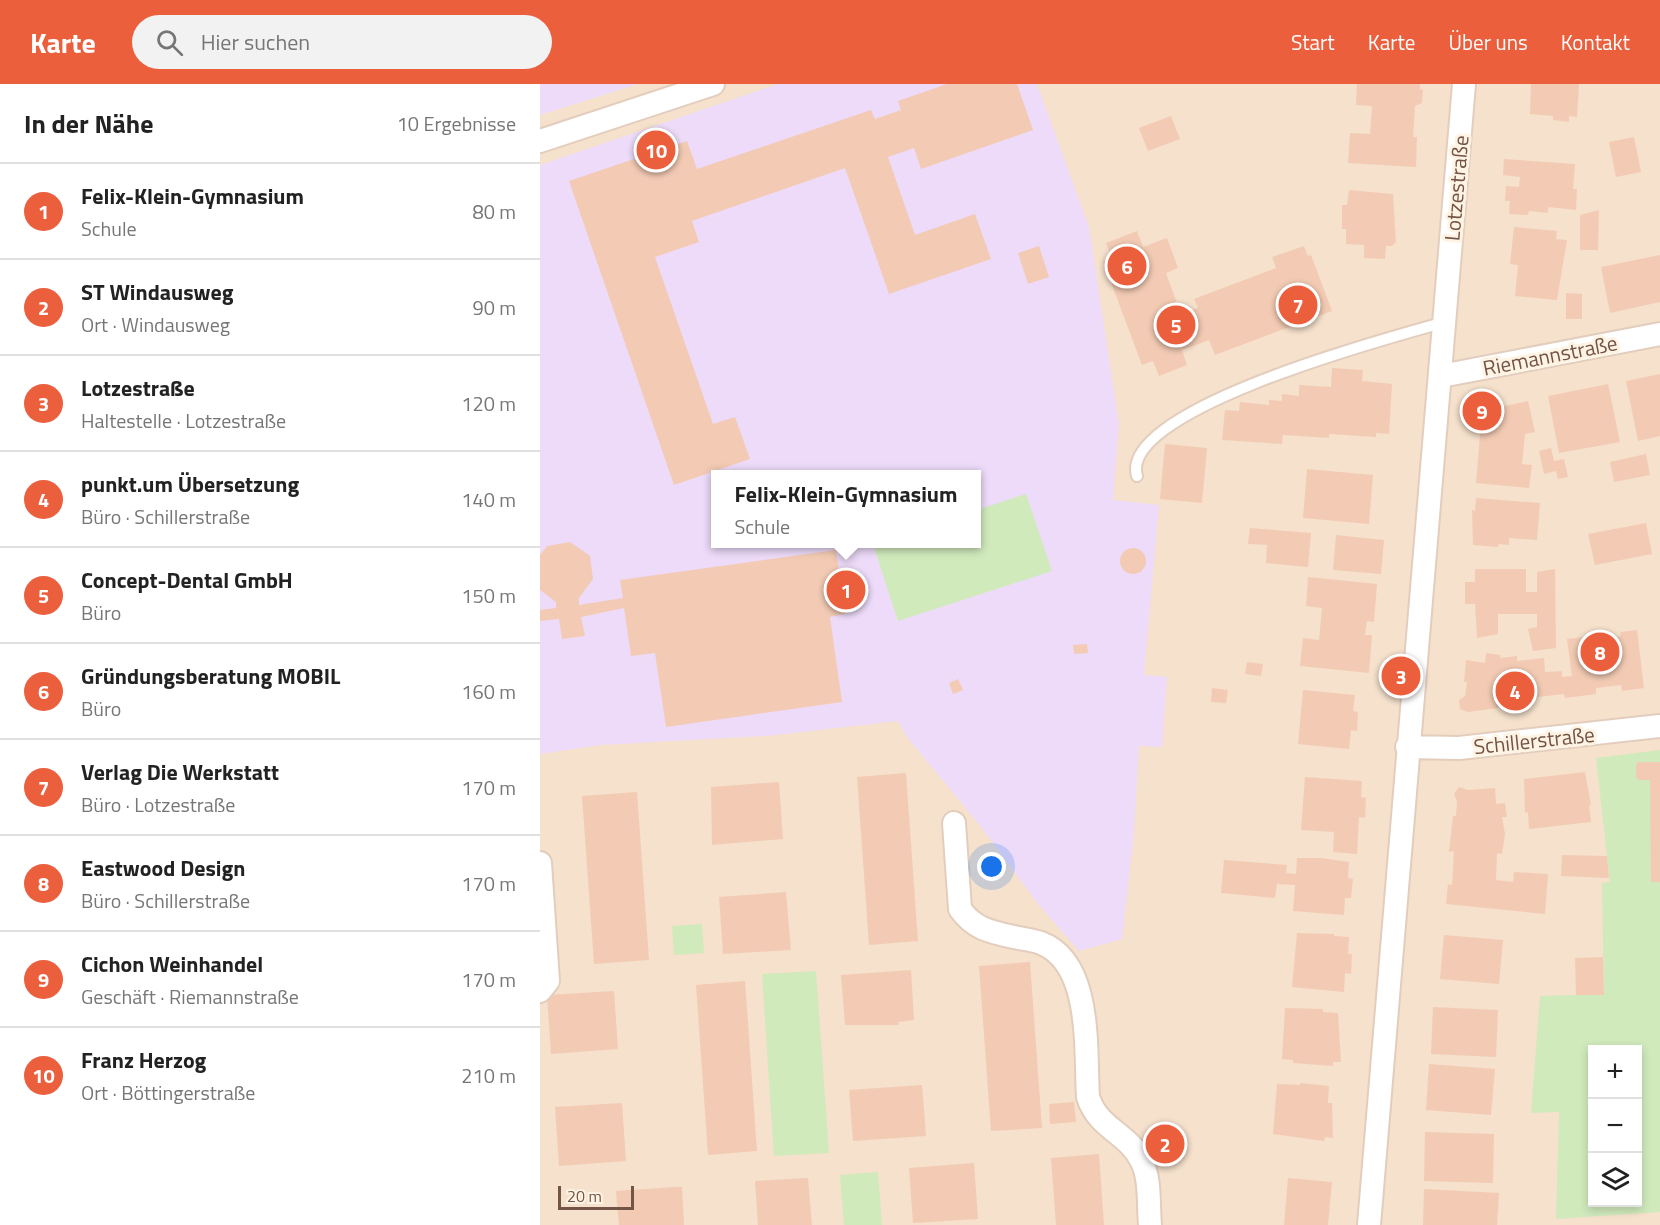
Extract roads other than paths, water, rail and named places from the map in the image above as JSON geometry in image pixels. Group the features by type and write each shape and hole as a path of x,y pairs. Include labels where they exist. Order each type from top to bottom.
{"street":[{"path":"540,141 713,84"},
{"name":"Lotzestraße","path":"1369,1225 1464,84"},
{"name":"Riemannstraße","path":"1441,376 1660,334"},
{"name":"Schillerstraße","path":"1407,747 1459,748 1660,726"},
{"path":"954,823 960,909 968,920 981,929 1042,944 1058,954 1075,975 1081,995 1088,1097 1093,1112 1140,1158 1146,1169 1149,1225"},
{"path":"540,863 548,981 540,991"}],"lane":[{"path":"1137,476 1134,466 1140,453 1191,410 1339,352 1445,322"}],"place":[{"name":"Franz Herzog","path":"656,150"},
{"name":"Gründungsberatung MOBIL","path":"1127,266"},
{"name":"Verlag Die Werkstatt","path":"1298,305"},
{"name":"Concept-Dental GmbH","path":"1176,325"},
{"name":"Cichon Weinhandel","path":"1482,411"},
{"name":"Felix-Klein-Gymnasium","path":"846,590"},
{"name":"Eastwood Design","path":"1600,652"},
{"name":"Lotzestraße","path":"1401,676"},
{"name":"punkt.um Übersetzung","path":"1515,691"},
{"name":"ST Windausweg","path":"1165,1144"}]}
